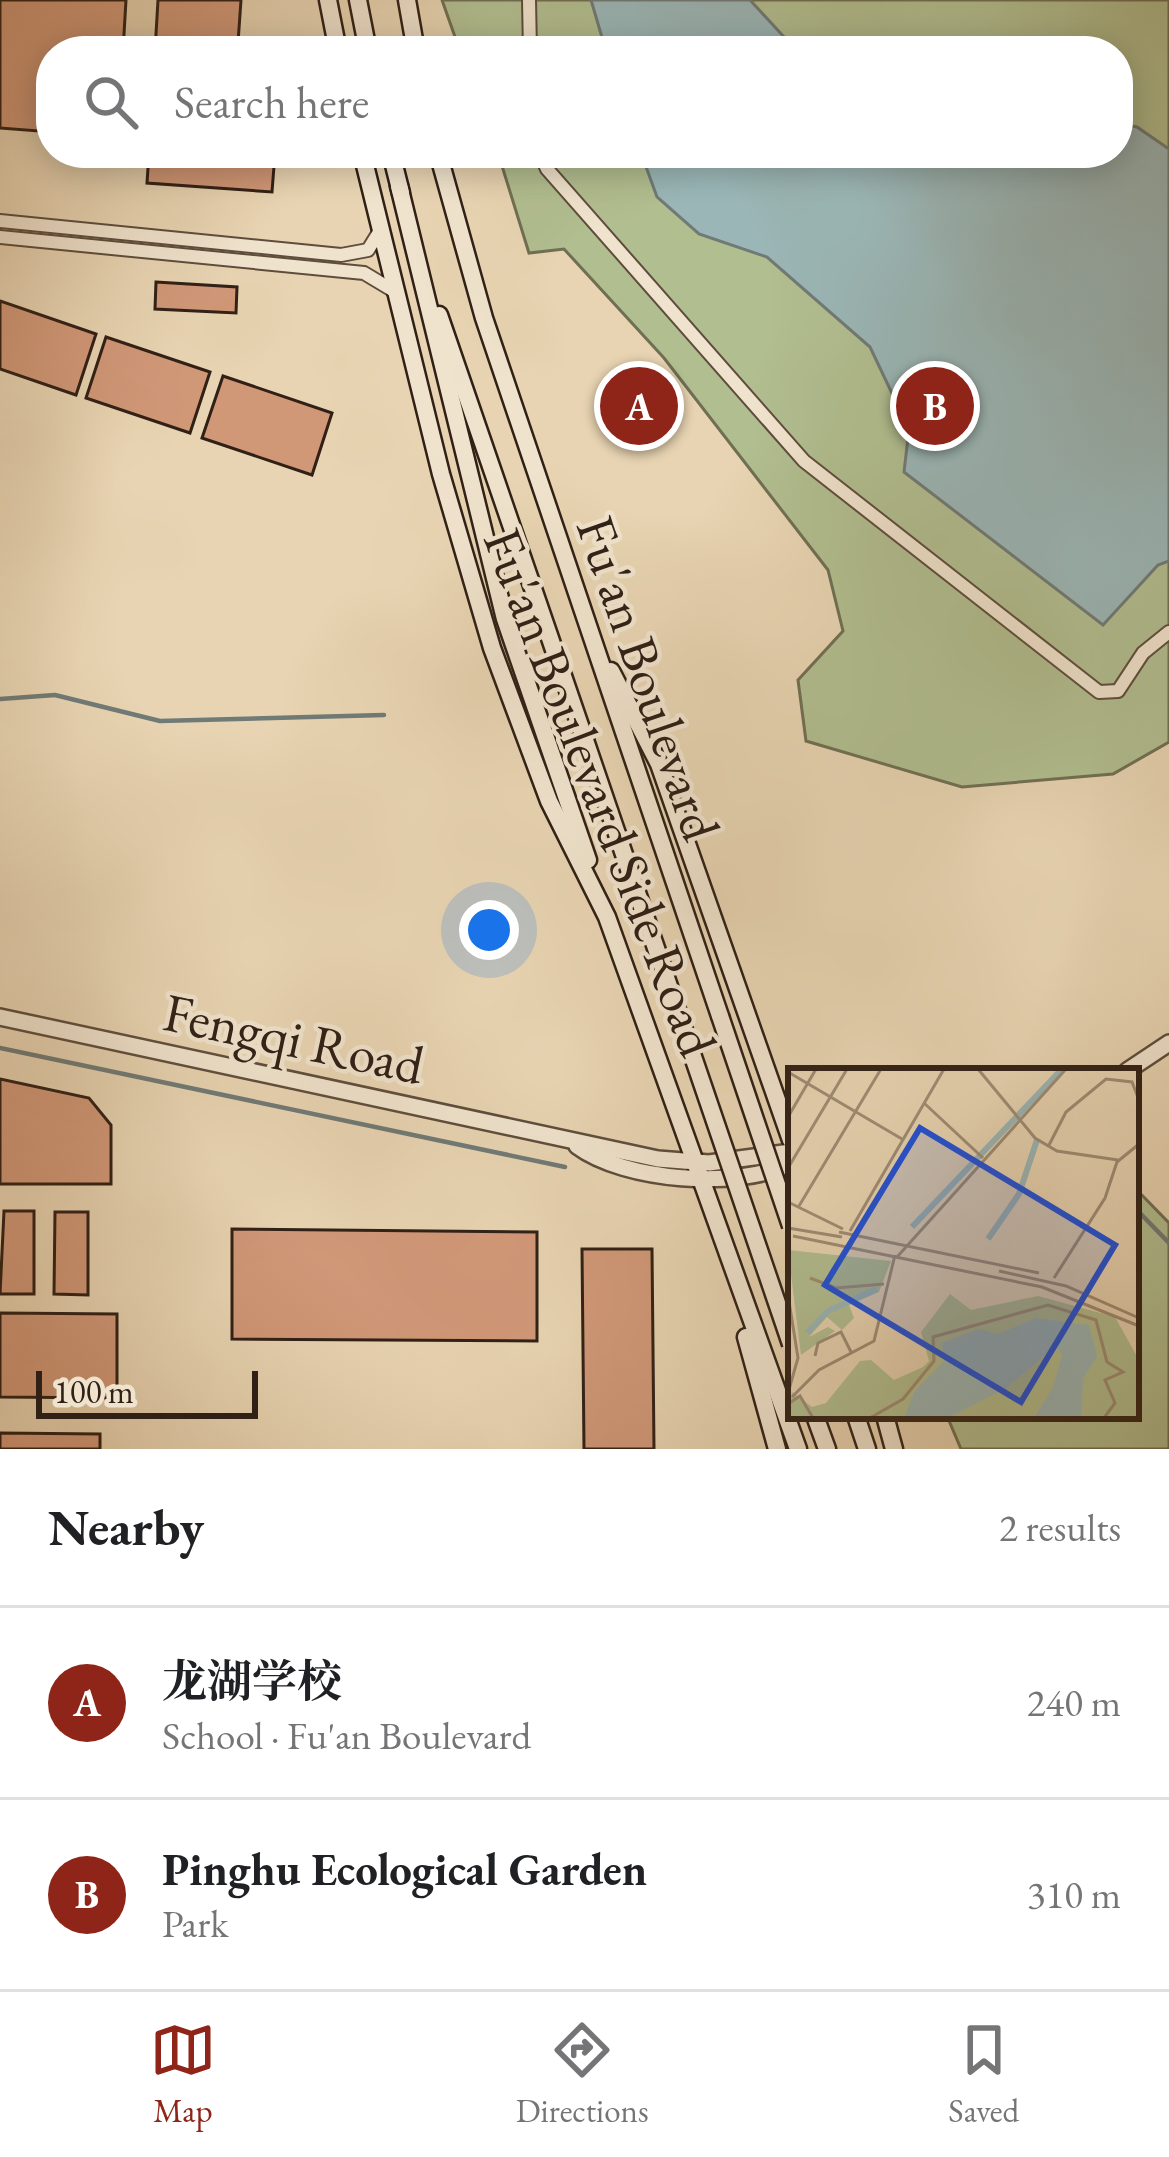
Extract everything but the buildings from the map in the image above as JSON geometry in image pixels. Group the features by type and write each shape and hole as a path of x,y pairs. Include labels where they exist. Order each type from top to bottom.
{"main road":[{"path":"328,0 335,36"},
{"path":"358,0 365,36"},
{"path":"407,0 413,36"},
{"name":"Fu'an Boulevard Side Road","path":"366,168 492,648 549,801 608,917 798,1449"},
{"name":"Fu'an Boulevard","path":"395,168 788,1335"},
{"name":"Fu'an Boulevard","path":"442,168 484,318 788,1217"},
{"path":"399,186 505,619 608,917"},
{"name":"Fu'an Boulevard Side Road","path":"589,629 659,764 788,1131"},
{"path":"711,1215 777,1449"},
{"path":"816,1419 827,1449"},
{"path":"857,1419 867,1449"},
{"path":"885,1419 894,1449"}],"street":[{"path":"529,0 530,36"},
{"path":"547,168 804,460 1099,692 1118,691 1143,653 1169,632"},
{"path":"0,221 341,256 368,250 381,228"},
{"path":"0,237 364,273 397,294"},
{"name":"Fengqi Road","path":"0,1017 696,1170 788,1163"},
{"path":"1130,1068 1169,1042"},
{"name":"Fengqi Road","path":"696,1170 788,1153"}],"green space":[{"path":"442,0 1169,0 1169,742 1113,774 962,787 806,741 798,680 843,631 828,570 664,358 564,249 529,253 503,168 1133,168 1133,36 455,36"},
{"path":"1139,1192 1169,1223 1169,1449 961,1449 948,1419 1139,1419"}],"water":[{"path":"591,0 750,0 783,36 602,36"},
{"path":"1133,126 1169,149 1169,561 1158,565 1103,625 904,472 909,429 870,347 767,257 699,234 657,197 646,168 1133,168"}],"waterway":[{"path":"0,699 55,695 160,721 384,715"},
{"path":"0,1048 565,1167"},
{"path":"1139,1212 1169,1243"}],"place":[{"name":"龙湖学校","path":"639,406"},
{"name":"Pinghu Ecological Garden","path":"935,406"}]}
